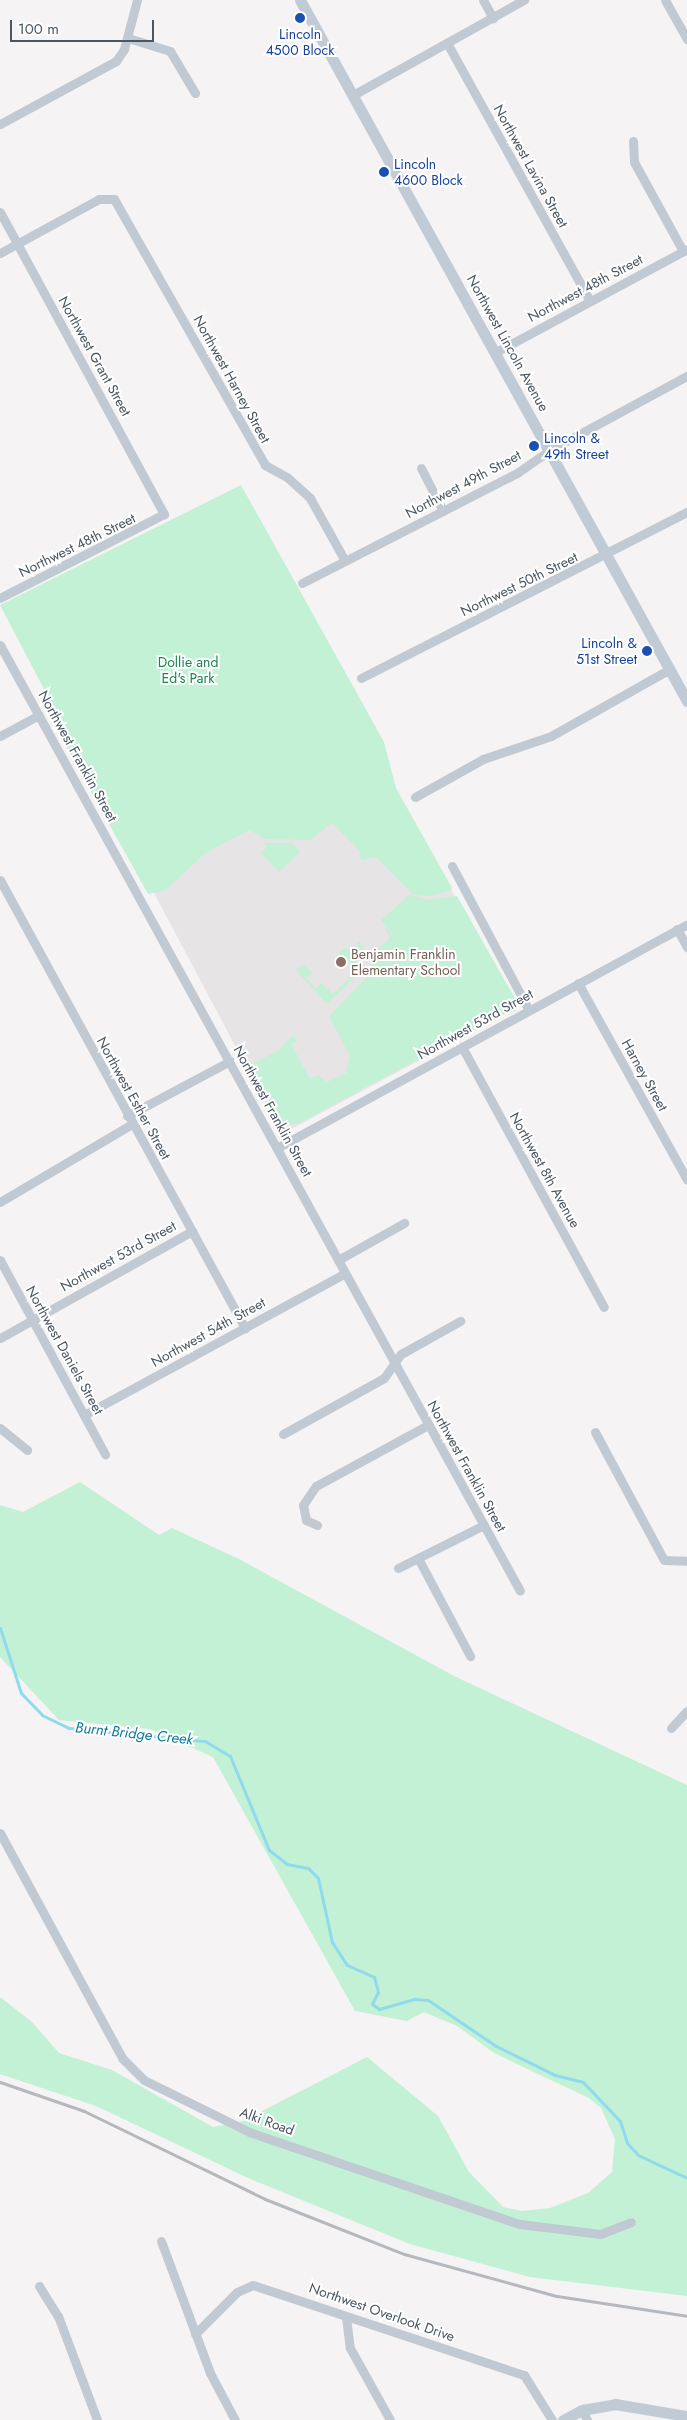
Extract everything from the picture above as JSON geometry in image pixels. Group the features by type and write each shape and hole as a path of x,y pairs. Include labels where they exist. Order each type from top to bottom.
{"street":[{"path":"0,124 111,65 128,38 137,0"},
{"name":"Northwest Lincoln Avenue","path":"300,0 687,700"},
{"path":"483,0 493,18"},
{"path":"353,95 524,0"},
{"path":"665,0 687,39"},
{"path":"128,38 170,51 195,93"},
{"name":"Northwest Lavina Street","path":"447,43 590,301"},
{"path":"633,141 634,162 685,250"},
{"name":"Northwest Harney Street","path":"17,244 110,197 265,465 288,478 310,498 345,561"},
{"name":"Northwest Grant Street","path":"0,212 164,514"},
{"path":"0,253 17,244"},
{"name":"Northwest 48th Street","path":"496,352 685,250"},
{"name":"Northwest 49th Street","path":"302,583 517,473 550,450 687,376"},
{"path":"421,468 443,511"},
{"name":"Northwest 50th Street","path":"361,678 608,556 687,512"},
{"name":"Northwest 48th Street","path":"0,598 164,514"},
{"name":"Northwest Franklin Street","path":"0,644 520,1591"},
{"path":"415,797 483,759 550,736 670,669"},
{"path":"0,736 40,715"},
{"path":"452,866 529,1010"},
{"name":"Northwest Esther Street","path":"0,880 245,1328"},
{"name":"Northwest 53rd Street","path":"277,1148 687,924"},
{"path":"677,929 687,947"},
{"name":"Harney Street","path":"578,983 687,1180"},
{"name":"Northwest 8th Avenue","path":"462,1047 604,1307"},
{"path":"0,1202 130,1120 230,1061"},
{"path":"338,1260 404,1222"},
{"name":"Northwest 53rd Street","path":"0,1338 192,1231"},
{"name":"Northwest Daniels Street","path":"0,1260 105,1454"},
{"name":"Northwest 54th Street","path":"84,1415 345,1273"},
{"path":"283,1434 384,1378 394,1362 460,1321"},
{"path":"317,1526 303,1513 311,1491 428,1425"},
{"path":"0,1428 27,1450"},
{"path":"594,1432 664,1560 687,1561"},
{"path":"398,1568 419,1560 484,1525"},
{"path":"419,1560 470,1656"},
{"path":"671,1728 687,1711"},
{"name":"Alki Road","path":"0,1833 122,2058 144,2080 248,2132 520,2224 600,2234 631,2222"},
{"path":"161,2241 195,2334 235,2420"},
{"name":"Northwest Overlook Drive","path":"195,2334 237,2292 253,2285 524,2375 552,2420"},
{"path":"39,2286 58,2316 97,2420"},
{"path":"346,2317 350,2348 390,2420"},
{"path":"563,2420 615,2404 687,2416"}],"shaded area":[{"name":"Benjamin Franklin Elementary School","path":"369,745 515,1002 513,1010 282,1134 138,863"}],"green space":[{"name":"Dollie and Ed's Park","path":"241,485 384,742 396,788 452,888 449,891 429,896 413,894 376,857 361,860 360,851 332,823 310,840 264,839 250,830 205,853 166,890 148,894 49,716 56,712 0,605"},
{"path":"263,843 293,843 300,852 279,872 261,853 267,847"},
{"path":"409,895 428,900 457,896 517,1002 516,1011 501,1015 297,1124 283,1125 250,1065 279,1050 293,1035 297,1041 291,1044 310,1079 318,1075 327,1082 346,1073 350,1056 329,1016 372,972 371,959 356,944 359,941 370,957 390,938 384,926 400,943 381,920"},
{"path":"346,947 364,968 327,1004 296,970 303,964 312,973 306,978 316,988 321,983 333,994 357,970 338,954"},
{"path":"80,1482 159,1535 172,1528 239,1559 456,1677 687,1785 687,2296 530,2277 410,2244 248,2178 96,2106 0,2074 0,1997 32,2022 59,2053 112,2070 213,2127 243,2121 367,2057 438,2116 469,2172 503,2207 522,2211 550,2208 588,2193 612,2172 615,2139 601,2108 589,2098 494,2053 457,2026 424,2012 407,2021 355,2011 213,1757 150,1729 59,1720 0,1657 0,1505 23,1512"}],"waterway":[{"name":"Burnt Bridge Creek","path":"0,1628 21,1693 42,1715 69,1728 205,1741 230,1756 269,1850 287,1864 308,1868 318,1878 332,1942 347,1965 374,1977 378,1992 372,2004 379,2009 414,1999 428,2000 496,2046 555,2075 583,2082 620,2121 627,2143 638,2155 687,2178"}],"railway":[{"path":"0,2082 84,2111 265,2199 404,2254 557,2296 687,2316"}],"place":[{"name":"Lincoln 4500 Block","path":"300,18"},
{"name":"Lincoln 4600 Block","path":"384,172"},
{"name":"Lincoln & 49th Street","path":"534,446"},
{"name":"Lincoln & 51st Street","path":"647,651"},
{"name":"Benjamin Franklin Elementary School","path":"341,962"}]}
